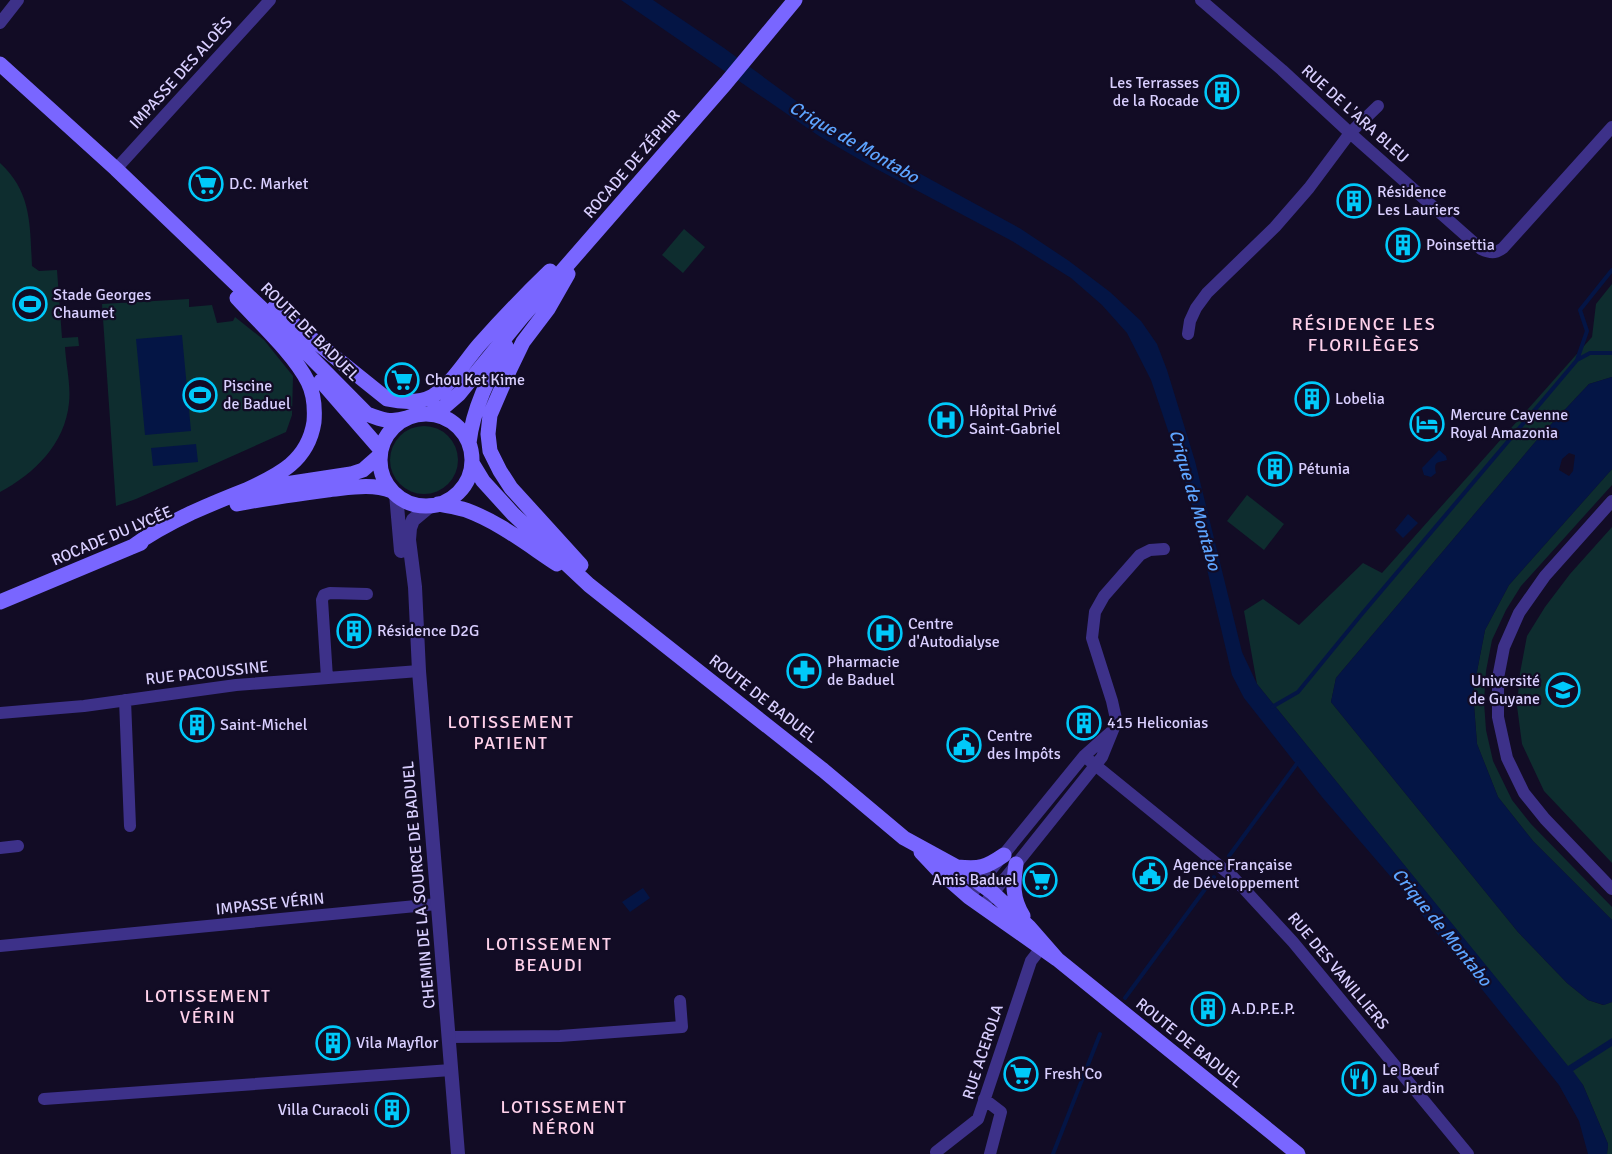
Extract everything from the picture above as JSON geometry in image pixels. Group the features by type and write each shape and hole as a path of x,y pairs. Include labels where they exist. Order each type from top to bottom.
{"main road":[{"name":"ROCADE DE ZÉPHIR","path":"428,414 444,407 459,394 522,317 726,83 795,0"},
{"name":"ROCADE DE ZÉPHIR","path":"768,33 805,0"},
{"name":"ROUTE DE BADUEL","path":"0,64 116,169 280,326 367,414 383,421 395,422 407,418"},
{"name":"ROUTE DE BADUEL","path":"196,247 323,383 381,453"},
{"path":"196,247 387,399 400,402 431,397 444,387 526,294 562,260 582,248"},
{"path":"132,547 152,533 281,473 300,456 313,430 315,416 308,382 291,357 218,277 196,247"},
{"path":"582,248 549,309 523,342 490,415 488,434 490,451 511,488 617,608"},
{"name":"ROCADE DE ZÉPHIR","path":"470,443 471,426 478,405 522,317"},
{"path":"428,414 448,419 457,426 470,443 472,463 471,472 462,489 447,501 435,505 412,503 394,493 384,478 380,463 386,437 395,426 407,418 428,414"},
{"name":"ROCADE DU LYCÉE","path":"0,602 237,504 258,492 279,485 351,474 363,470 381,453"},
{"name":"ROUTE DE BADUEL","path":"472,463 483,481 513,513 589,585 888,825 913,843 981,883 1029,927 1057,959"},
{"name":"ROCADE DU LYCÉE","path":"237,504 288,494 362,487 379,487 394,493"},
{"name":"ROUTE DE BADUEL","path":"435,505 464,509 500,527 589,585"},
{"name":"ROUTE DE BADUEL","path":"913,843 937,869 969,897 1057,959 1298,1154"},
{"path":"957,867 989,866 1010,859 1017,906 1029,927"}],"street":[{"path":"0,23 18,0"},
{"name":"IMPASSE DES ALOÈS","path":"116,169 270,0"},
{"name":"RUE DE L'ARA BLEU","path":"1201,0 1481,249 1488,252 1495,253 1503,248 1612,127"},
{"path":"1188,334 1190,321 1196,308 1207,293 1261,241 1295,204 1350,133 1378,106"},
{"name":"CHEMIN DE LA SOURCE DE BADUEL","path":"394,493 402,555 415,614"},
{"path":"1612,501 1545,576 1519,613 1504,647 1498,678 1498,717 1507,758 1524,793 1545,819 1612,889"},
{"name":"CHEMIN DE LA SOURCE DE BADUEL","path":"435,505 417,515 413,520 409,540 415,587 436,904 458,1154"},
{"path":"969,897 981,883 1010,859 1096,765 1106,748 1116,719 1092,638 1095,612 1104,596 1140,555 1150,550 1164,549"},
{"path":"327,678 322,600 324,595 330,593 367,594"},
{"name":"RUE PACOUSSINE","path":"0,713 84,706 236,685 419,671"},
{"path":"125,700 130,826"},
{"path":"982,907 993,893 1010,859 1084,756 1112,732"},
{"name":"RUE DES VANILLIERS","path":"1084,756 1233,877 1293,942 1468,1154"},
{"path":"0,848 18,846"},
{"name":"IMPASSE VÉRIN","path":"0,946 436,904"},
{"name":"RUE ACEROLA","path":"936,1152 978,1119 1030,961 1041,948"},
{"path":"448,1037 560,1036 682,1027 680,1001"},
{"path":"44,1099 451,1070"},
{"path":"984,1099 1001,1112 990,1154"}],"green space":[{"name":"Stade Georges Chaumet","path":"0,163 10,174 24,198 29,223 32,266 39,271 57,270 62,338 78,337 79,346 65,347 69,403 61,432 36,467 0,492"},
{"path":"684,229 705,247 683,273 662,255"},
{"path":"1612,284 1612,377 1589,384 1542,434 1336,678 1331,702 1518,932 1567,983 1588,1000 1603,1005 1612,1002 1612,1154 1607,1154 1608,1144 1583,1085 1257,684 1244,611 1263,599 1299,625 1363,563 1382,573 1592,337 1596,304"},
{"name":"Piscine de Baduel","path":"189,299 189,307 212,305 217,323 233,321 235,317 264,340 293,376 292,415 286,432 116,506 102,304"},
{"path":"431,426 443,432 452,441 458,453 456,473 448,484 431,494 417,494 400,484 392,473 390,453 400,436 411,428"},
{"path":"1612,469 1612,485 1521,586 1506,610 1492,640 1486,671 1484,702 1486,730 1493,761 1512,800 1531,824 1612,907 1612,920 1533,841 1498,797 1477,744 1473,692 1485,630 1509,585"},
{"path":"1247,495 1284,524 1264,550 1227,521"},
{"name":"Université de Guyane","path":"1612,527 1612,863 1544,791 1522,744 1517,706 1527,636 1570,574"}],"water":[{"name":"Crique de Montabo","path":"621,0 653,0 803,106 859,142 1021,229 1110,292 1141,321 1157,344 1167,370 1195,461 1242,652 1257,684 1568,1066 1612,1038 1612,1046 1573,1071 1583,1085 1608,1144 1607,1154 1588,1154 1579,1121 1559,1085 1397,884 1322,797 1244,698 1232,675 1189,493 1151,380 1127,333 1102,305 1071,278 1012,241 819,136"},
{"path":"182,335 191,431 145,435 136,339"},
{"path":"1612,377 1612,469 1509,585 1485,630 1473,692 1477,744 1498,797 1533,841 1612,920 1612,1002 1604,1005 1588,1000 1567,983 1518,932 1331,702 1336,678 1542,434 1589,384","holes":["1569,453 1575,455 1573,471 1569,476 1559,470 1562,459"]},
{"path":"196,444 198,462 153,466 151,448"},
{"path":"1439,450 1447,460 1436,464 1436,473 1431,477 1424,475 1422,468"},
{"path":"1408,514 1418,523 1403,538 1395,530"},
{"path":"643,888 650,898 630,912 622,902"}],"waterway":[{"path":"1577,360 1587,331 1580,310 1612,270"},
{"path":"1272,707 1298,692 1577,360 1590,353 1612,353"},
{"path":"1229,856 1298,762"},
{"path":"1125,998 1214,877"},
{"path":"1053,1154 1100,1034"}],"place":[{"name":"Les Terrasses de la Rocade","path":"1222,92"},
{"name":"D.C. Market","path":"206,184"},
{"name":"Résidence Les Lauriers","path":"1354,201"},
{"name":"Poinsettia","path":"1403,245"},
{"name":"Stade Georges Chaumet","path":"30,304"},
{"name":"Chou Ket Kime","path":"402,380"},
{"name":"Piscine de Baduel","path":"200,395"},
{"name":"Lobelia","path":"1312,399"},
{"name":"Hôpital Privé Saint-Gabriel","path":"946,420"},
{"name":"Mercure Cayenne Royal Amazonia","path":"1427,424"},
{"name":"Pétunia","path":"1275,469"},
{"name":"Résidence D2G","path":"354,631"},
{"name":"Centre d'Autodialyse","path":"885,633"},
{"name":"Pharmacie de Baduel","path":"804,671"},
{"name":"Université de Guyane","path":"1563,690"},
{"name":"415 Heliconias","path":"1084,723"},
{"name":"Saint-Michel","path":"197,725"},
{"name":"Centre des Impôts","path":"964,745"},
{"name":"Agence Française de Développement","path":"1150,874"},
{"name":"Amis Baduel","path":"1040,880"},
{"name":"A.D.P.E.P.","path":"1208,1009"},
{"name":"Vila Mayflor","path":"333,1043"},
{"name":"Fresh'Co","path":"1021,1074"},
{"name":"Le Bœuf au Jardin","path":"1359,1079"},
{"name":"Villa Curacoli","path":"392,1110"}],"district":[{"name":"RÉSIDENCE LES FLORILÈGES","path":"1364,334"},
{"name":"LOTISSEMENT PATIENT","path":"511,732"},
{"name":"LOTISSEMENT BEAUDI","path":"549,954"},
{"name":"LOTISSEMENT VÉRIN","path":"208,1006"},
{"name":"LOTISSEMENT NÉRON","path":"564,1117"}]}
